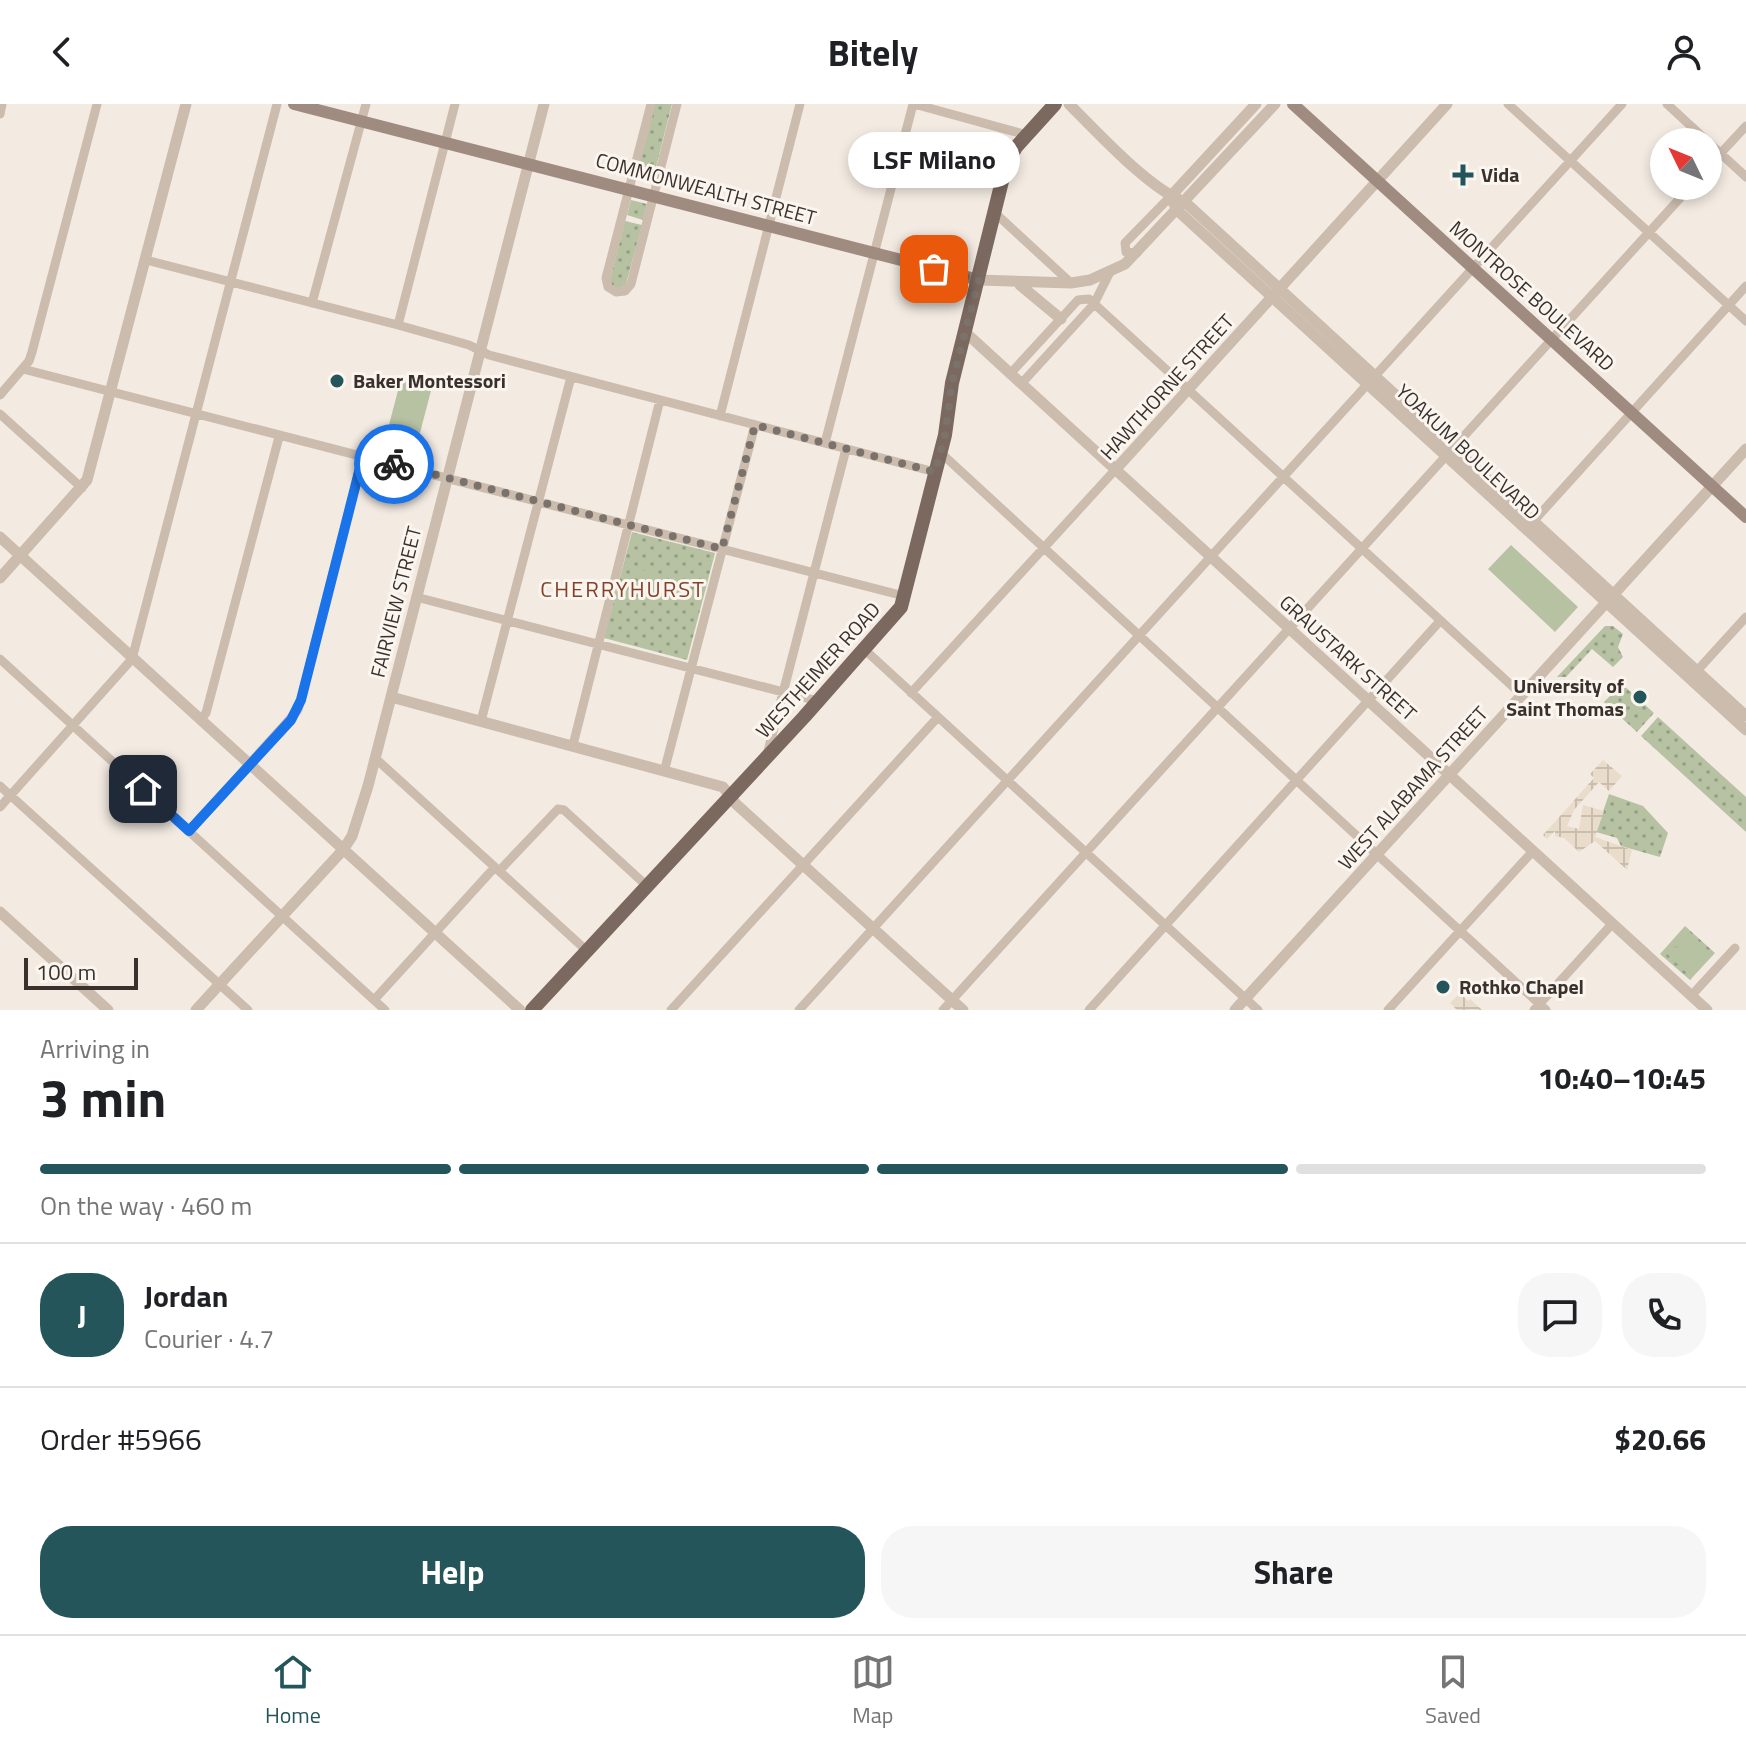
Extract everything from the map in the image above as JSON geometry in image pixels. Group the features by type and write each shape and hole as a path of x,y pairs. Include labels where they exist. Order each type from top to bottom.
{"main road":[{"name":"COMMONWEALTH STREET","path":"294,104 979,280"},
{"name":"WESTHEIMER ROAD","path":"532,1010 894,617 904,596 941,453 952,383 1010,155 1055,104"},
{"name":"MONTROSE BOULEVARD","path":"1293,104 1379,179 1746,517"}],"street":[{"path":"0,114 2,104"},
{"path":"0,395 23,369 32,352 97,104"},
{"path":"0,578 82,488 112,391 186,104"},
{"path":"0,807 132,659 277,104"},
{"path":"312,303 366,104"},
{"path":"398,325 455,104"},
{"name":"FAIRVIEW STREET","path":"196,1010 343,850 359,816 544,104"},
{"path":"651,104 606,278 608,287 616,292 625,291 631,284 677,104"},
{"path":"720,416 800,104"},
{"path":"825,443 914,104 1027,135"},
{"name":"YOAKUM BOULEVARD","path":"1069,104 1693,675 1746,730"},
{"path":"1137,253 1126,252 1125,243 1256,104"},
{"name":"COMMONWEALTH STREET","path":"979,280 1020,284 1071,283 1110,272 1137,253 1275,104"},
{"name":"HAWTHORNE STREET","path":"911,693 1447,104"},
{"path":"1508,104 1746,321"},
{"path":"799,1010 1622,104"},
{"path":"1667,104 1693,128"},
{"path":"1722,152 1746,126"},
{"path":"1722,154 1746,177"},
{"path":"943,1010 1678,200"},
{"path":"994,212 1071,283"},
{"path":"146,260 398,325 571,377 935,472"},
{"path":"1021,384 1094,304 1110,272"},
{"path":"1020,284 1061,319"},
{"path":"1530,526 1746,286"},
{"path":"1010,374 1084,297 1522,695"},
{"name":"GRAUSTARK STREET","path":"965,332 1707,1010"},
{"path":"23,369 904,596"},
{"path":"481,721 571,377"},
{"path":"573,745 660,400"},
{"path":"0,414 82,488"},
{"path":"665,768 755,425"},
{"path":"200,720 206,713 279,437"},
{"path":"767,756 846,449"},
{"name":"WEST ALABAMA STREET","path":"1235,1010 1746,449"},
{"path":"941,453 1462,929 1540,1008 1612,924"},
{"path":"189,831 298,710 363,456"},
{"path":"0,537 520,1010"},
{"path":"416,597 818,701"},
{"path":"1693,675 1746,617"},
{"path":"1089,1010 1440,621"},
{"path":"865,650 1258,1010"},
{"path":"0,659 385,1010"},
{"name":"YOAKUM BOULEVARD","path":"1693,675 1746,716"},
{"path":"391,697 665,768 723,787 803,865 963,1010"},
{"path":"671,1010 938,717"},
{"path":"375,758 586,950"},
{"path":"0,786 248,1010"},
{"path":"374,1000 554,811 564,810 647,886"},
{"path":"1388,1010 1533,851"},
{"path":"0,912 108,1010"},
{"path":"1691,996 1735,948"}],"green space":[{"path":"655,104 672,104 652,183 636,178"},
{"path":"631,200 647,204 643,220 627,215"},
{"path":"625,221 642,225 626,284 620,289 613,288 610,280"},
{"path":"401,379 432,387 416,448 385,440"},
{"path":"632,532 715,553 687,660 604,638"},
{"path":"1511,545 1578,607 1555,632 1488,569"},
{"path":"642,570 668,576 664,588 639,581"},
{"path":"1605,626 1613,626 1623,634 1618,647 1623,657 1613,667 1592,649 1566,677 1557,677"},
{"path":"1622,684 1654,713 1637,732 1604,702"},
{"path":"1658,717 1746,797 1746,832 1641,736"},
{"path":"1609,794 1643,806 1668,833 1660,857 1621,846 1617,838 1596,832"},
{"path":"1685,926 1715,953 1690,980 1660,954"},
{"path":"1687,934 1708,952 1699,961 1679,943"},
{"path":"1676,946 1697,964 1688,974 1668,955"}],"shaded area":[{"path":"1603,760 1622,776 1609,791 1599,782 1574,810 1567,826 1579,829 1583,805 1604,811 1595,837 1632,850 1627,870 1595,841 1579,852 1564,838 1555,836 1555,831 1547,839 1543,835 1594,778 1590,774"},
{"path":"1460,993 1482,1010 1457,1010 1450,1003"}],"way so far":[{"path":"394,464 722,549 755,425 935,472 945,435 952,383 979,280 934,269"}],"place":[{"name":"Vida","path":"1463,175"},
{"name":"LSF Milano","path":"934,269"},
{"name":"Baker Montessori","path":"337,381"},
{"name":"University of Saint Thomas","path":"1640,697"},
{"name":"Rothko Chapel","path":"1443,987"}],"district":[{"name":"CHERRYHURST","path":"623,589"}],"route":[{"path":"143,789 189,831 291,720 301,700 363,456 394,464"}]}
